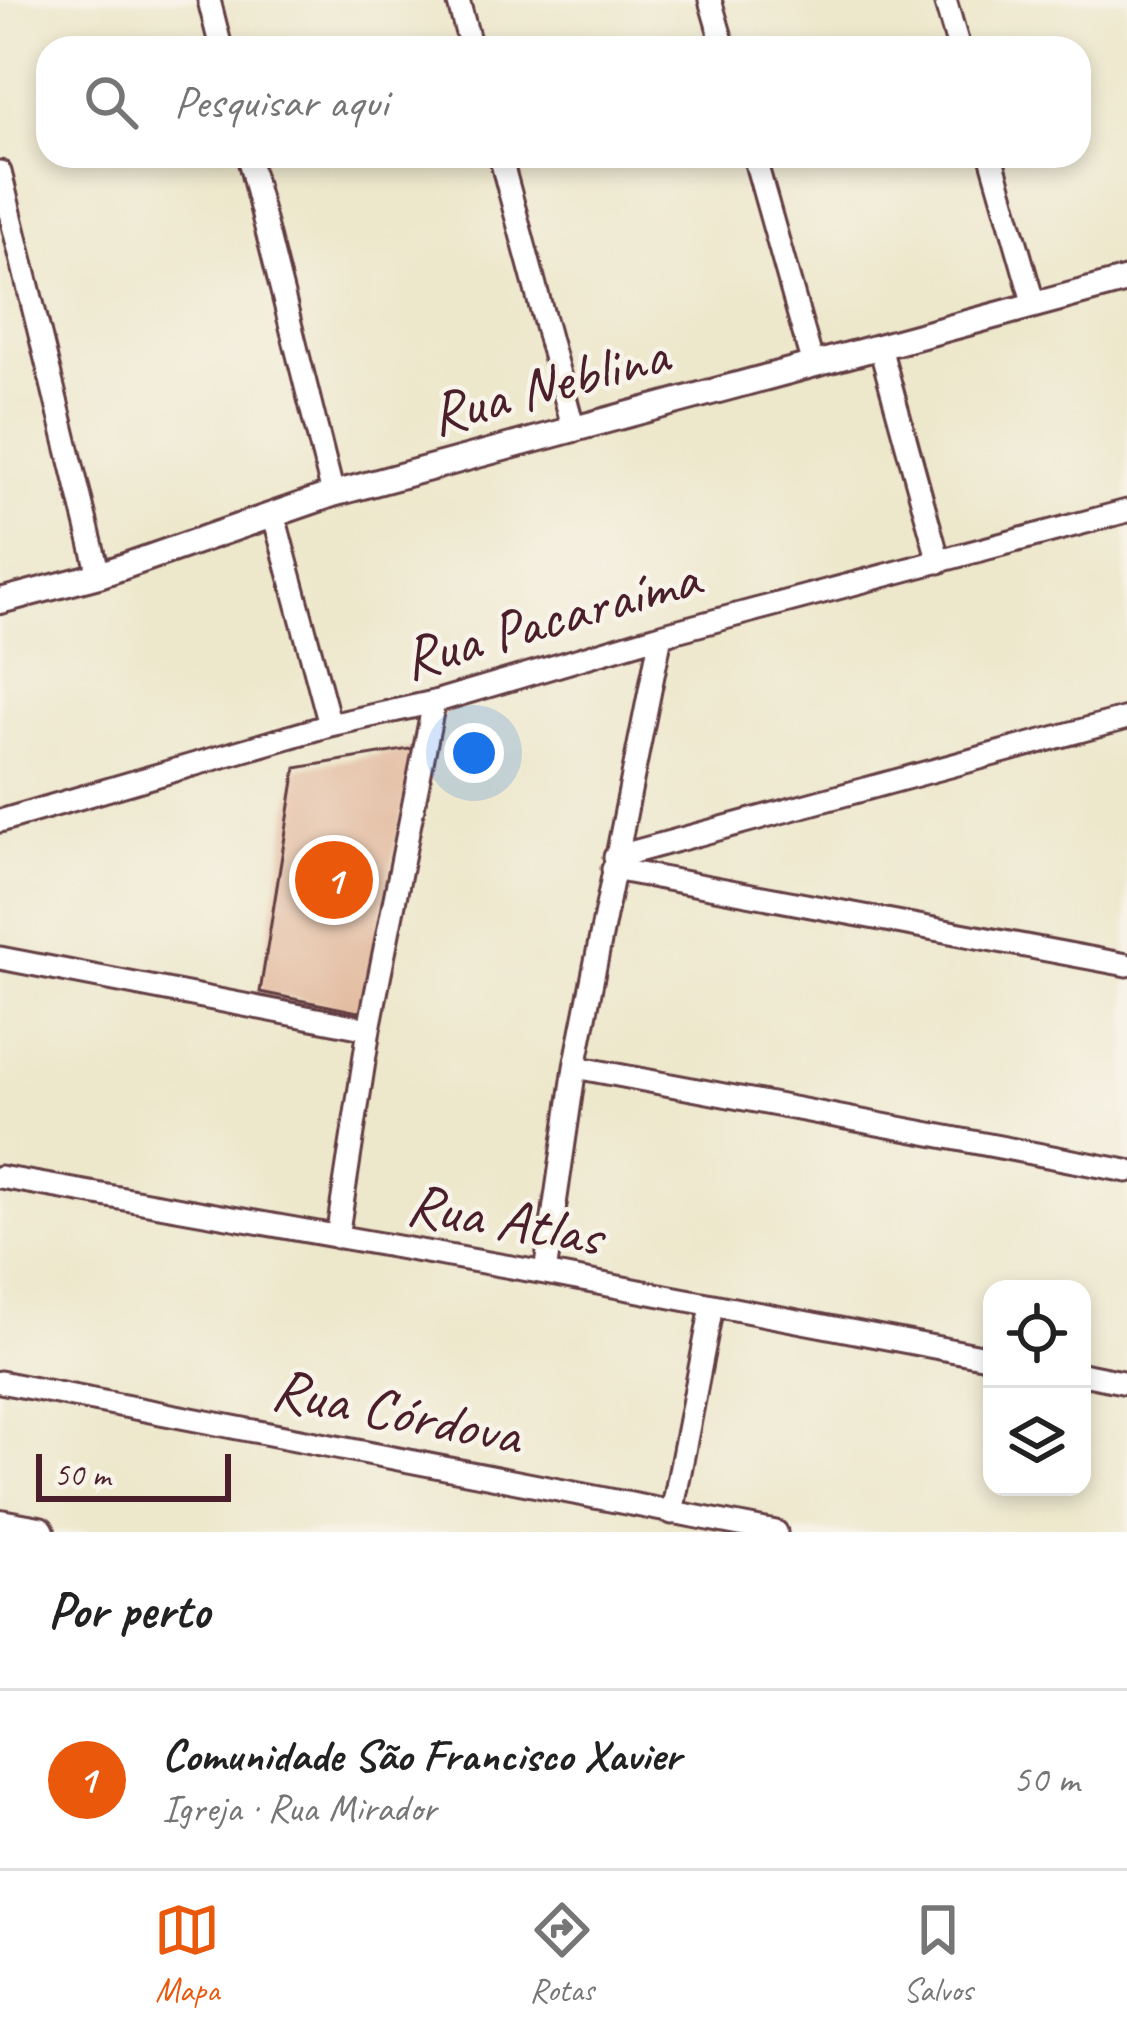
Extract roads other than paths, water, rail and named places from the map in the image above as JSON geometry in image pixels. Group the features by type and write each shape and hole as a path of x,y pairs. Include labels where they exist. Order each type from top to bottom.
{"main road":[{"path":"0,1525 39,1532"}],"street":[{"path":"209,0 218,36"},
{"path":"458,0 468,36"},
{"path":"710,0 720,36"},
{"path":"945,0 956,36"},
{"path":"251,168 333,494"},
{"path":"503,168 574,430"},
{"path":"757,168 814,365"},
{"path":"994,168 1034,305"},
{"path":"0,172 99,575"},
{"name":"Rua Neblina","path":"0,601 99,575 333,494 1127,280"},
{"path":"880,346 939,562"},
{"name":"Rua Pacaraíma","path":"0,821 330,725 434,702 661,635 1127,511"},
{"path":"274,515 330,725"},
{"path":"545,1273 575,1067 661,635"},
{"path":"337,1237 369,1029 434,702"},
{"path":"614,863 1127,718"},
{"path":"614,863 1127,965"},
{"path":"0,958 369,1029"},
{"path":"575,1067 1127,1171"},
{"name":"Rua Atlas","path":"0,1177 983,1356"},
{"path":"672,1513 712,1306"},
{"path":"1091,1376 1127,1383"},
{"name":"Rua Córdova","path":"0,1382 776,1532"}],"place":[{"name":"Comunidade São Francisco Xavier","path":"334,880"}]}
